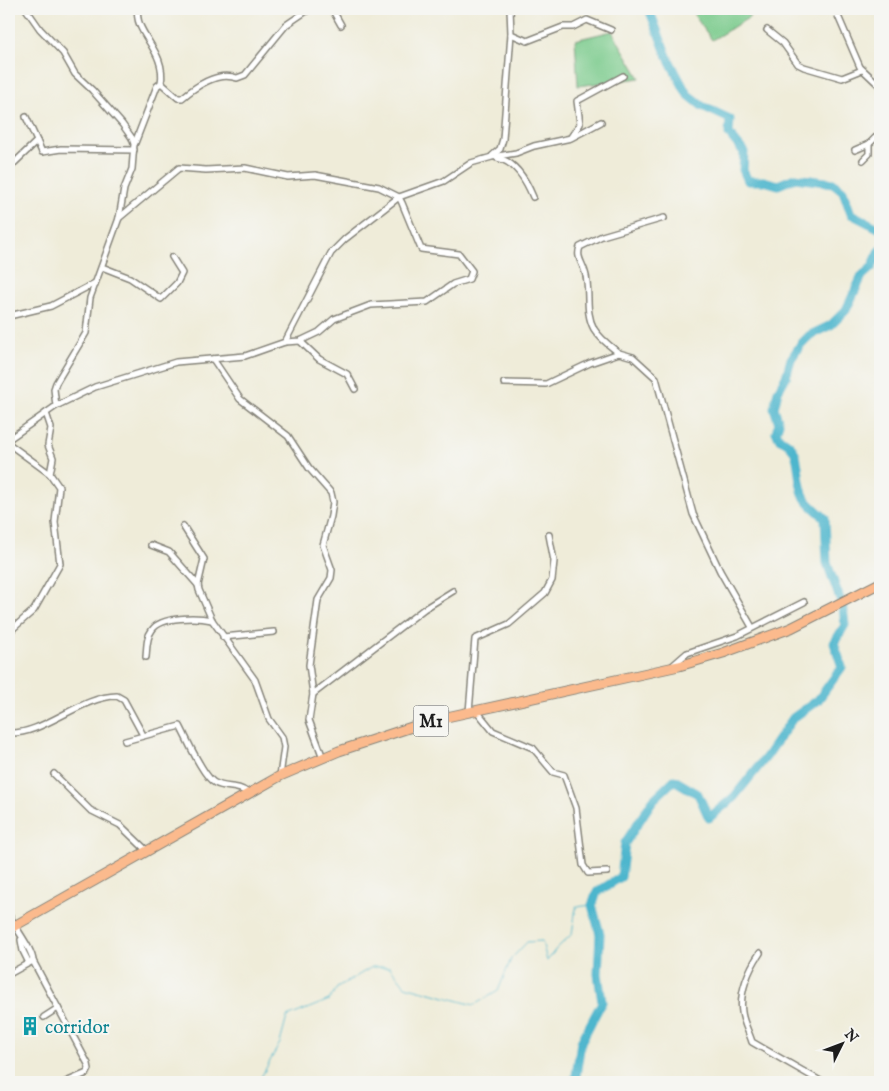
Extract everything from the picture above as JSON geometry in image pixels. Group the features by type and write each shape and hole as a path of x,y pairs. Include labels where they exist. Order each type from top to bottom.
{"highway":[{"name":"M1","path":"11,927 248,793 280,776 323,758 433,720 670,668 775,634 880,583"}],"street":[{"path":"26,9 40,29 63,53 75,74 92,90 126,129 134,148"},
{"path":"138,9 136,18 149,39 160,64 161,83 178,98 182,98 205,82 229,75 237,78 245,75 286,25 309,9"},
{"path":"302,9 309,9"},
{"path":"332,9 341,25"},
{"path":"492,156 500,149 502,139 511,34 510,9"},
{"path":"834,9 862,70 880,86"},
{"path":"511,34 527,41 563,27 574,27 587,20 611,30"},
{"path":"767,30 783,43 798,64 804,67 842,78 862,70"},
{"path":"571,138 580,124 577,102 623,76"},
{"path":"56,406 54,389 86,333 90,298 120,218 124,189 132,169 134,148 144,124 151,96 161,83"},
{"path":"26,117 42,152 61,149 134,148"},
{"path":"285,342 331,253 345,239 399,198 444,181 471,163 492,156 516,153 534,146 571,138 601,122"},
{"path":"855,150 869,144 880,133"},
{"path":"9,168 37,141"},
{"path":"863,160 869,154 869,144"},
{"path":"492,156 508,160 520,174 533,197"},
{"path":"9,439 56,406 95,387 132,374 176,362 245,356 285,342 300,341 319,332 334,319 372,305 406,305 433,300 453,284 471,276 470,266 459,254 421,249 399,198 379,187 315,175 288,177 245,168 206,170 179,168 120,218"},
{"path":"664,218 602,236 580,247 578,253 588,284 589,314 593,327 600,337 619,353 633,357 656,378 693,514 720,571 752,627"},
{"path":"102,267 130,278 161,299 178,282 182,273 172,257"},
{"path":"9,316 51,306 95,283"},
{"path":"300,341 319,359 347,374 355,389"},
{"path":"504,383 546,384 590,363 619,353"},
{"path":"213,360 240,399 288,436 309,468 331,493 333,502 331,516 323,545 332,570 331,578 318,600 309,665 313,694 309,720 323,758"},
{"path":"46,413 51,428 48,445 53,458 50,474"},
{"path":"9,444 50,474 59,487 55,522 60,564 34,610 9,632"},
{"path":"183,526 204,559 198,585"},
{"path":"549,534 554,561 552,580 545,594 509,624 475,639 472,711 493,731 528,745 543,758 553,772 564,775 579,819 583,865 588,873 607,872"},
{"path":"151,545 169,552 198,585 212,620 256,680 269,719 282,737 284,747 280,776"},
{"path":"313,694 424,609 453,591"},
{"path":"670,668 687,653 737,636 804,602"},
{"path":"146,657 150,632 160,624 189,617 212,620"},
{"path":"224,637 274,632"},
{"path":"9,733 33,728 98,700 117,696 124,700 143,735"},
{"path":"125,741 180,726 209,779 218,784 238,787 248,793"},
{"path":"54,774 90,810 120,825 146,850"},
{"path":"9,915 11,927 28,946 33,956 31,962 9,974"},
{"path":"760,953 751,966 744,986 742,1011 752,1042 822,1082"},
{"path":"31,962 58,1008 89,1069 87,1073 66,1082"},
{"path":"44,1017 58,1008"}],"green space":[{"path":"703,9 741,9 750,17 712,40 694,15"},
{"path":"612,31 640,78 578,86 575,40"}],"waterway":[{"path":"649,9 667,56 687,94 702,106 730,119 729,134 744,152 743,170 748,181 764,181 778,185 795,178 833,183 843,191 851,214 880,229"},
{"path":"840,599 827,563 825,518 805,498 793,449 788,443 780,439 776,432 779,423 774,408 778,391 786,377 791,359 801,344 810,335 831,325 846,310 862,276 872,267 880,250"},
{"path":"575,1082 581,1042 602,1002 598,974 600,934 592,905 597,892 621,877 625,843 653,800 674,780 698,794 709,818 734,797 767,756 793,718 818,700 842,667 834,643 845,625 843,607"},
{"path":"260,1082 280,1043 287,1017 329,1000 337,988 372,967 390,967 405,986 474,1005 498,991 511,959 527,942 542,941 547,961 556,949 572,934 576,907 592,905"}],"place":[{"name":"corridor","path":"30,1026"}]}
